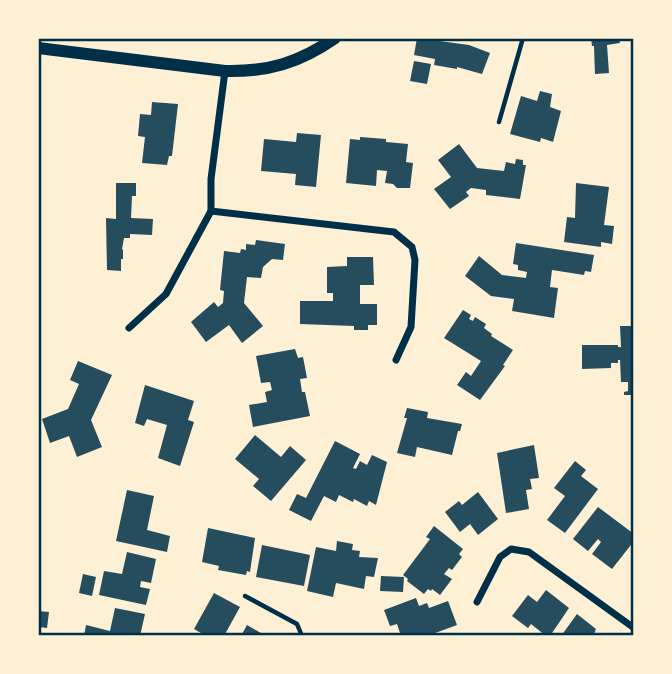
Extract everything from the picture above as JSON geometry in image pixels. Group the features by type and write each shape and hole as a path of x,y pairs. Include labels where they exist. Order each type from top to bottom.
{"street":[{"path":"38,48 225,71 245,71 293,63 335,38"},
{"path":"129,328 166,294 211,211 211,179 225,71"},
{"path":"211,211 394,232 408,242 415,260 411,327 396,359"},
{"path":"477,602 500,557 511,549 529,552 634,628"}],"lane":[{"path":"499,122 523,38"},
{"path":"245,596 298,624 302,635"}],"building":[{"path":"417,38 469,45 490,53 482,74 457,67 434,65 435,59 414,55"},
{"path":"591,38 619,38 620,43 607,45 609,73 595,74"},
{"path":"414,61 431,64 427,84 410,81"},
{"path":"540,91 552,94 550,107 561,111 553,142 541,138 540,142 510,134 521,96 537,101"},
{"path":"152,102 178,104 172,156 169,156 167,165 142,163 145,137 138,136 140,114 151,115"},
{"path":"297,133 321,135 316,187 295,185 296,174 261,171 264,139 296,142"},
{"path":"360,137 408,144 406,162 413,163 410,188 397,188 393,184 385,183 387,171 377,170 376,186 346,183 350,139 360,140"},
{"path":"459,144 477,168 504,171 506,162 515,164 516,159 523,160 523,165 526,165 520,199 486,195 486,190 471,188 466,192 469,196 450,209 434,189 451,177 438,160"},
{"path":"116,183 136,183 136,196 132,196 131,218 153,219 152,235 130,234 130,238 124,238 121,271 107,270 106,218 116,219"},
{"path":"576,183 609,187 604,225 614,226 612,244 601,242 601,247 564,242 567,217 575,218"},
{"path":"256,240 285,244 283,260 272,259 263,267 261,278 247,277 244,303 263,326 242,343 229,325 206,342 191,322 214,302 218,307 223,303 224,291 220,290 224,251 240,253 241,249 246,250 246,244 255,245"},
{"path":"516,243 594,255 591,272 585,271 584,275 552,270 550,287 558,288 554,318 512,311 514,299 491,296 465,276 479,256 502,275 526,278 527,272 518,270 518,265 513,264"},
{"path":"347,257 373,257 374,285 360,285 360,304 377,304 377,325 368,325 368,330 354,330 354,326 300,324 300,301 333,301 333,293 327,293 327,267 347,266"},
{"path":"463,310 471,315 469,319 473,321 475,317 486,324 484,328 491,336 513,350 503,365 505,366 480,400 457,385 466,372 471,376 481,361 444,338"},
{"path":"620,326 634,326 633,395 624,395 624,392 628,391 628,382 621,382 620,360 618,363 611,363 611,368 582,369 582,345 621,347"},
{"path":"295,349 298,358 303,357 307,378 300,379 310,416 253,427 249,405 267,402 265,392 272,390 270,382 261,383 256,356"},
{"path":"78,361 112,375 91,420 102,447 77,457 69,436 50,443 42,419 68,409 79,384 70,380"},
{"path":"145,385 194,401 188,420 194,422 180,466 158,458 167,425 147,419 144,426 135,423"},
{"path":"407,408 428,412 427,418 462,424 452,455 417,447 415,457 397,453 407,418 404,418"},
{"path":"255,435 281,457 290,446 306,460 271,501 253,486 259,479 235,459"},
{"path":"335,441 360,454 353,468 356,469 360,461 367,465 372,455 387,462 376,505 369,501 367,506 339,495 336,502 324,496 311,521 289,510 297,494 306,498"},
{"path":"534,445 539,478 530,479 532,489 526,490 529,509 506,513 497,453"},
{"path":"575,461 586,470 581,476 598,489 565,533 547,520 565,496 554,488"},
{"path":"127,490 154,496 147,530 170,536 167,552 116,541"},
{"path":"478,492 498,519 478,535 470,524 460,532 445,512 459,501 462,505"},
{"path":"598,507 634,534 634,541 612,569 592,554 601,542 598,539 588,551 573,539"},
{"path":"434,526 463,549 459,554 462,557 452,570 449,568 444,574 452,579 440,595 432,589 428,589 424,594 403,575 430,539 426,537"},
{"path":"208,528 255,538 250,572 247,571 246,575 218,570 219,566 202,562"},
{"path":"337,541 353,544 352,550 360,551 359,557 378,558 374,577 366,576 364,589 336,583 333,597 307,591 316,547 336,551"},
{"path":"262,545 310,555 304,586 256,577"},
{"path":"127,552 156,559 151,583 141,581 140,587 150,589 146,605 99,595 104,571 122,574"},
{"path":"83,574 96,577 92,596 79,593"},
{"path":"381,576 404,577 403,592 380,591"},
{"path":"546,590 569,608 550,636 546,636 531,624 528,628 512,616 528,595 537,602"},
{"path":"214,593 240,607 224,636 200,636 201,633 194,629"},
{"path":"416,598 419,606 427,603 429,608 448,601 457,625 427,636 401,636 397,624 390,626 384,610"},
{"path":"115,608 145,614 140,636 84,636 86,625 110,631"},
{"path":"38,611 49,612 47,628 39,627"},
{"path":"577,614 596,629 593,636 561,636"},
{"path":"247,625 266,636 241,636"}]}
